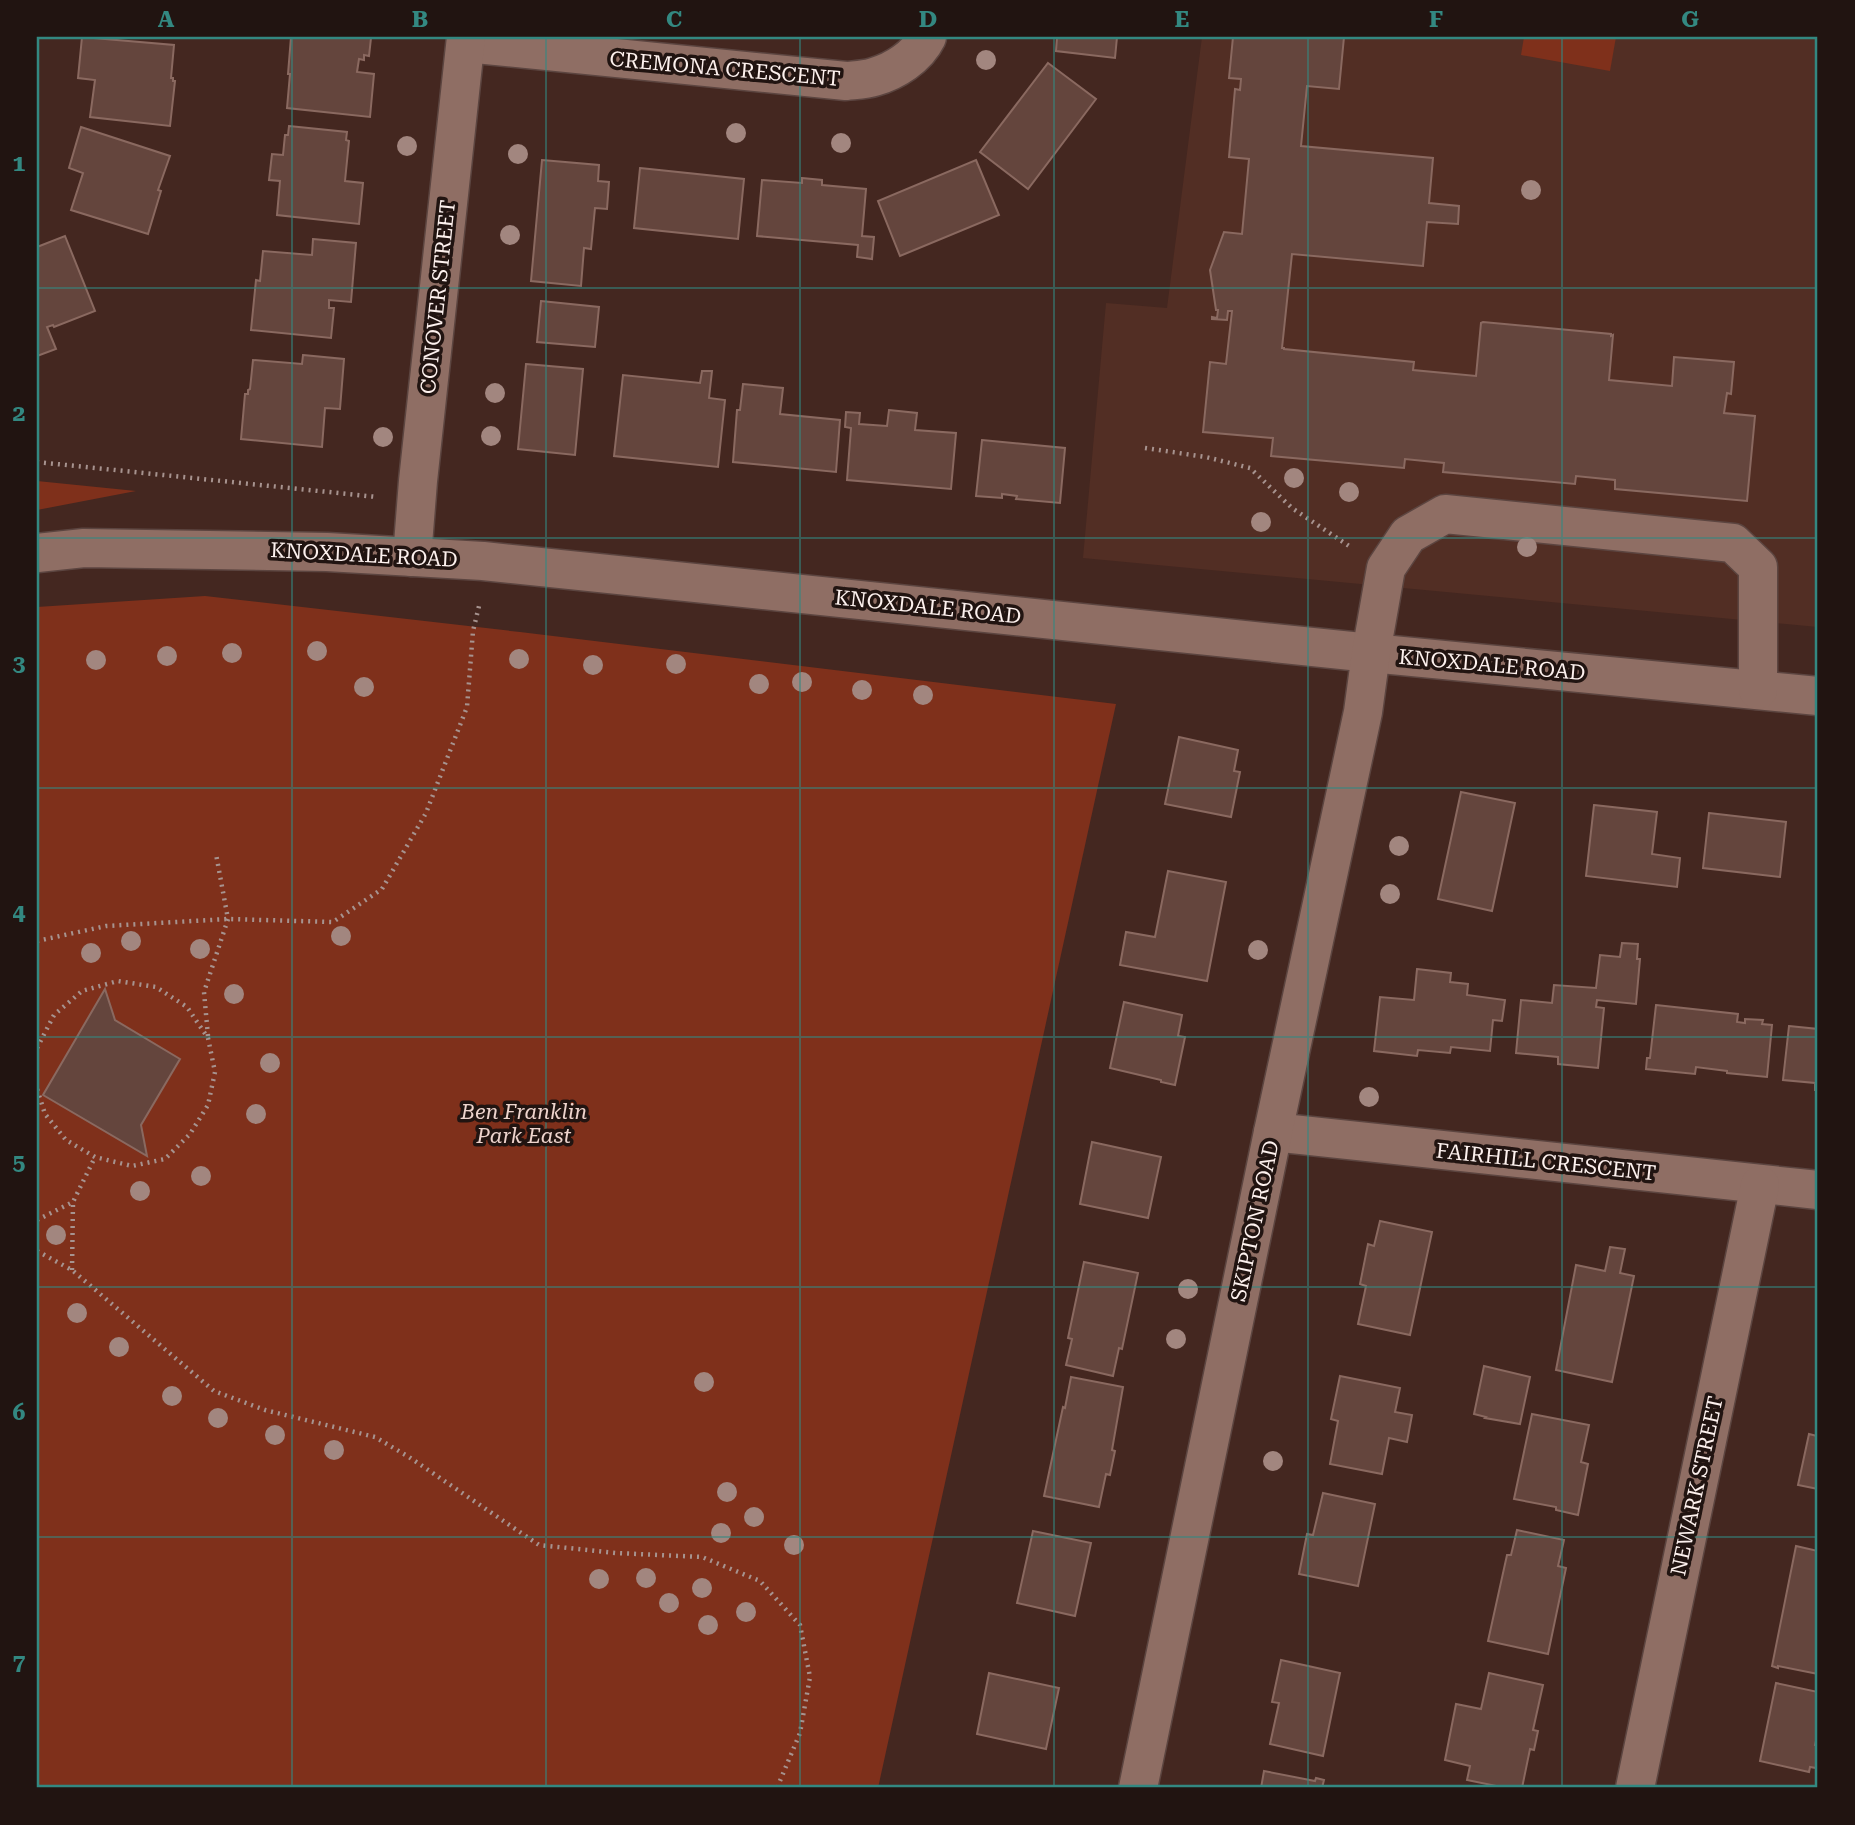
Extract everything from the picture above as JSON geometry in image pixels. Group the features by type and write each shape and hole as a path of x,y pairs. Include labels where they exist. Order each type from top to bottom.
{"street":[{"name":"CREMONA CRESCENT","path":"466,40 846,82 873,78 902,64 922,47 927,37"},
{"name":"CONOVER STREET","path":"412,557 466,40"},
{"path":"1386,568 1408,535 1445,514 1733,543 1758,567 1758,690"},
{"name":"KNOXDALE ROAD","path":"37,553 84,548 122,548 327,552 483,561 1371,653 1818,696"},
{"name":"SKIPTON ROAD","path":"1138,1788 1273,1132 1363,712 1386,568"},
{"name":"FAIRHILL CRESCENT","path":"1273,1132 1818,1190"},
{"name":"NEWARK STREET","path":"1635,1788 1760,1185"}],"path":[{"path":"1144,448 1206,457 1250,468 1292,508 1386,568"},
{"path":"37,462 388,498"},
{"path":"37,941 106,926 228,919 333,922 382,889 426,813 467,707 473,631 480,602"},
{"path":"37,1089 45,1114 66,1140 96,1157 132,1166 165,1159 190,1134 208,1105 215,1072 208,1038 204,992 228,919 216,854"},
{"path":"37,1048 54,1015 82,991 118,981 156,987 187,1007 208,1038"},
{"path":"72,1270 73,1202 96,1157"},
{"path":"37,1220 73,1202"},
{"path":"37,1251 72,1270 214,1391 265,1410 375,1437 539,1545 616,1553 702,1557 760,1581 800,1625 810,1677 800,1733 778,1788"}],"shaded area":[{"path":"1202,37 1818,37 1818,627 1083,558 1106,303 1167,308"}],"green space":[{"path":"1524,37 1616,37 1610,71 1521,55"},
{"path":"37,481 136,491 37,510"},
{"name":"Ben Franklin Park East","path":"205,596 1116,704 878,1788 37,1788 37,607"}],"building":[{"path":"82,37 174,45 171,78 175,81 170,126 90,117 95,80 78,78"},
{"path":"291,37 371,38 369,56 364,55 364,60 359,59 357,72 374,74 370,117 287,108"},
{"path":"1057,37 1117,37 1115,58 1056,51"},
{"path":"1233,37 1344,37 1339,89 1307,86 1301,146 1433,158 1429,203 1459,206 1458,224 1427,222 1423,266 1292,254 1282,348 1414,362 1413,370 1476,376 1483,322 1611,334 1609,380 1672,386 1674,357 1734,362 1731,394 1727,393 1724,413 1755,416 1747,501 1615,489 1615,480 1576,476 1575,484 1443,472 1444,463 1405,459 1404,468 1271,456 1273,438 1203,432 1210,362 1226,364 1232,311 1228,311 1227,320 1212,319 1217,318 1218,310 1210,270 1224,232 1242,234 1249,159 1229,157 1235,89 1240,90 1241,79 1229,78"},
{"path":"1048,63 1096,99 1028,189 980,152"},
{"path":"289,126 347,132 346,140 349,141 345,181 363,183 359,224 277,215 280,181 269,180 272,154 283,155"},
{"path":"81,127 170,156 158,190 161,191 148,234 71,210 83,173 69,168"},
{"path":"542,160 599,165 598,181 609,182 607,209 595,208 591,249 584,248 581,286 531,281"},
{"path":"976,160 999,215 900,256 878,201"},
{"path":"640,168 744,179 738,239 634,228"},
{"path":"802,178 822,180 822,185 866,189 862,236 874,237 872,259 857,257 858,245 757,236 762,180 802,183"},
{"path":"65,236 95,311 54,327 47,327 56,349 37,356 37,247"},
{"path":"313,239 356,243 351,302 329,300 329,308 334,308 331,338 251,330 256,280 260,281 263,251 312,255"},
{"path":"541,301 599,307 595,347 537,342"},
{"path":"303,355 344,359 340,409 325,408 322,447 241,439 245,394 248,394 250,389 253,360 302,364"},
{"path":"526,364 583,369 575,455 518,449"},
{"path":"702,371 712,371 709,398 725,400 718,467 614,456 623,375 700,383"},
{"path":"743,384 783,388 780,414 840,420 836,472 733,462 737,410 740,410"},
{"path":"889,410 917,413 915,430 956,433 951,489 847,480 851,428 845,427 846,412 860,413 859,424 887,426"},
{"path":"982,440 1065,448 1060,503 1016,499 1017,496 1002,494 1002,498 976,496"},
{"path":"1179,737 1238,750 1234,771 1240,772 1231,817 1165,804"},
{"path":"1461,792 1515,803 1492,911 1438,899"},
{"path":"1594,805 1657,812 1652,854 1680,858 1677,887 1586,876"},
{"path":"1709,813 1786,822 1780,877 1703,868"},
{"path":"1168,871 1226,882 1207,981 1120,965 1126,932 1155,937"},
{"path":"1622,943 1638,944 1637,959 1640,959 1636,1004 1597,1000 1596,1007 1604,1008 1598,1068 1558,1064 1558,1057 1516,1053 1521,1000 1552,1003 1554,985 1596,988 1600,955 1620,957"},
{"path":"1417,969 1451,973 1450,982 1468,984 1467,995 1505,1000 1502,1021 1493,1020 1490,1051 1451,1047 1450,1053 1418,1050 1417,1056 1374,1051 1380,997 1414,1000"},
{"path":"105,989 115,1020 180,1059 141,1125 147,1156 43,1095"},
{"path":"1124,1002 1182,1015 1178,1036 1185,1037 1175,1085 1110,1068"},
{"path":"1656,1005 1738,1014 1737,1022 1745,1023 1745,1019 1763,1020 1762,1024 1772,1025 1767,1077 1696,1067 1695,1074 1646,1069 1647,1058 1650,1058"},
{"path":"1789,1026 1818,1029 1818,1090 1815,1090 1815,1083 1783,1080"},
{"path":"1092,1142 1161,1157 1148,1218 1080,1204"},
{"path":"1380,1221 1432,1232 1410,1335 1358,1324 1366,1286 1360,1284 1368,1244 1374,1246"},
{"path":"1610,1247 1625,1249 1620,1273 1634,1276 1612,1382 1556,1370 1576,1265 1605,1271"},
{"path":"1084,1262 1138,1273 1122,1349 1119,1348 1113,1376 1066,1365 1072,1339 1068,1338"},
{"path":"1484,1366 1530,1377 1520,1424 1474,1414"},
{"path":"1340,1376 1400,1388 1395,1412 1412,1415 1407,1442 1389,1438 1382,1474 1330,1464 1338,1421 1331,1419"},
{"path":"1071,1377 1123,1387 1112,1450 1115,1451 1110,1475 1106,1474 1099,1507 1044,1496"},
{"path":"1532,1414 1589,1425 1581,1462 1588,1464 1578,1515 1556,1510 1556,1507 1514,1499"},
{"path":"1818,1430 1818,1489 1798,1485 1809,1434 1817,1436"},
{"path":"1323,1493 1375,1504 1358,1586 1299,1574 1307,1534 1313,1535"},
{"path":"1517,1530 1564,1540 1558,1566 1566,1568 1548,1654 1488,1641 1507,1555 1511,1555"},
{"path":"1033,1531 1091,1543 1075,1616 1017,1603"},
{"path":"1796,1546 1818,1551 1818,1674 1772,1666"},
{"path":"1281,1660 1340,1673 1323,1756 1270,1744 1279,1703 1272,1702"},
{"path":"989,1673 1059,1688 1046,1749 977,1734"},
{"path":"1489,1673 1543,1685 1533,1730 1538,1731 1534,1750 1530,1749 1522,1788 1506,1788 1467,1780 1470,1766 1445,1760 1456,1704 1481,1709"},
{"path":"1776,1683 1818,1692 1818,1732 1815,1745 1818,1746 1818,1757 1816,1768 1810,1767 1809,1772 1760,1761"},
{"path":"1264,1771 1315,1781 1316,1778 1324,1780 1322,1788 1261,1788"}]}
